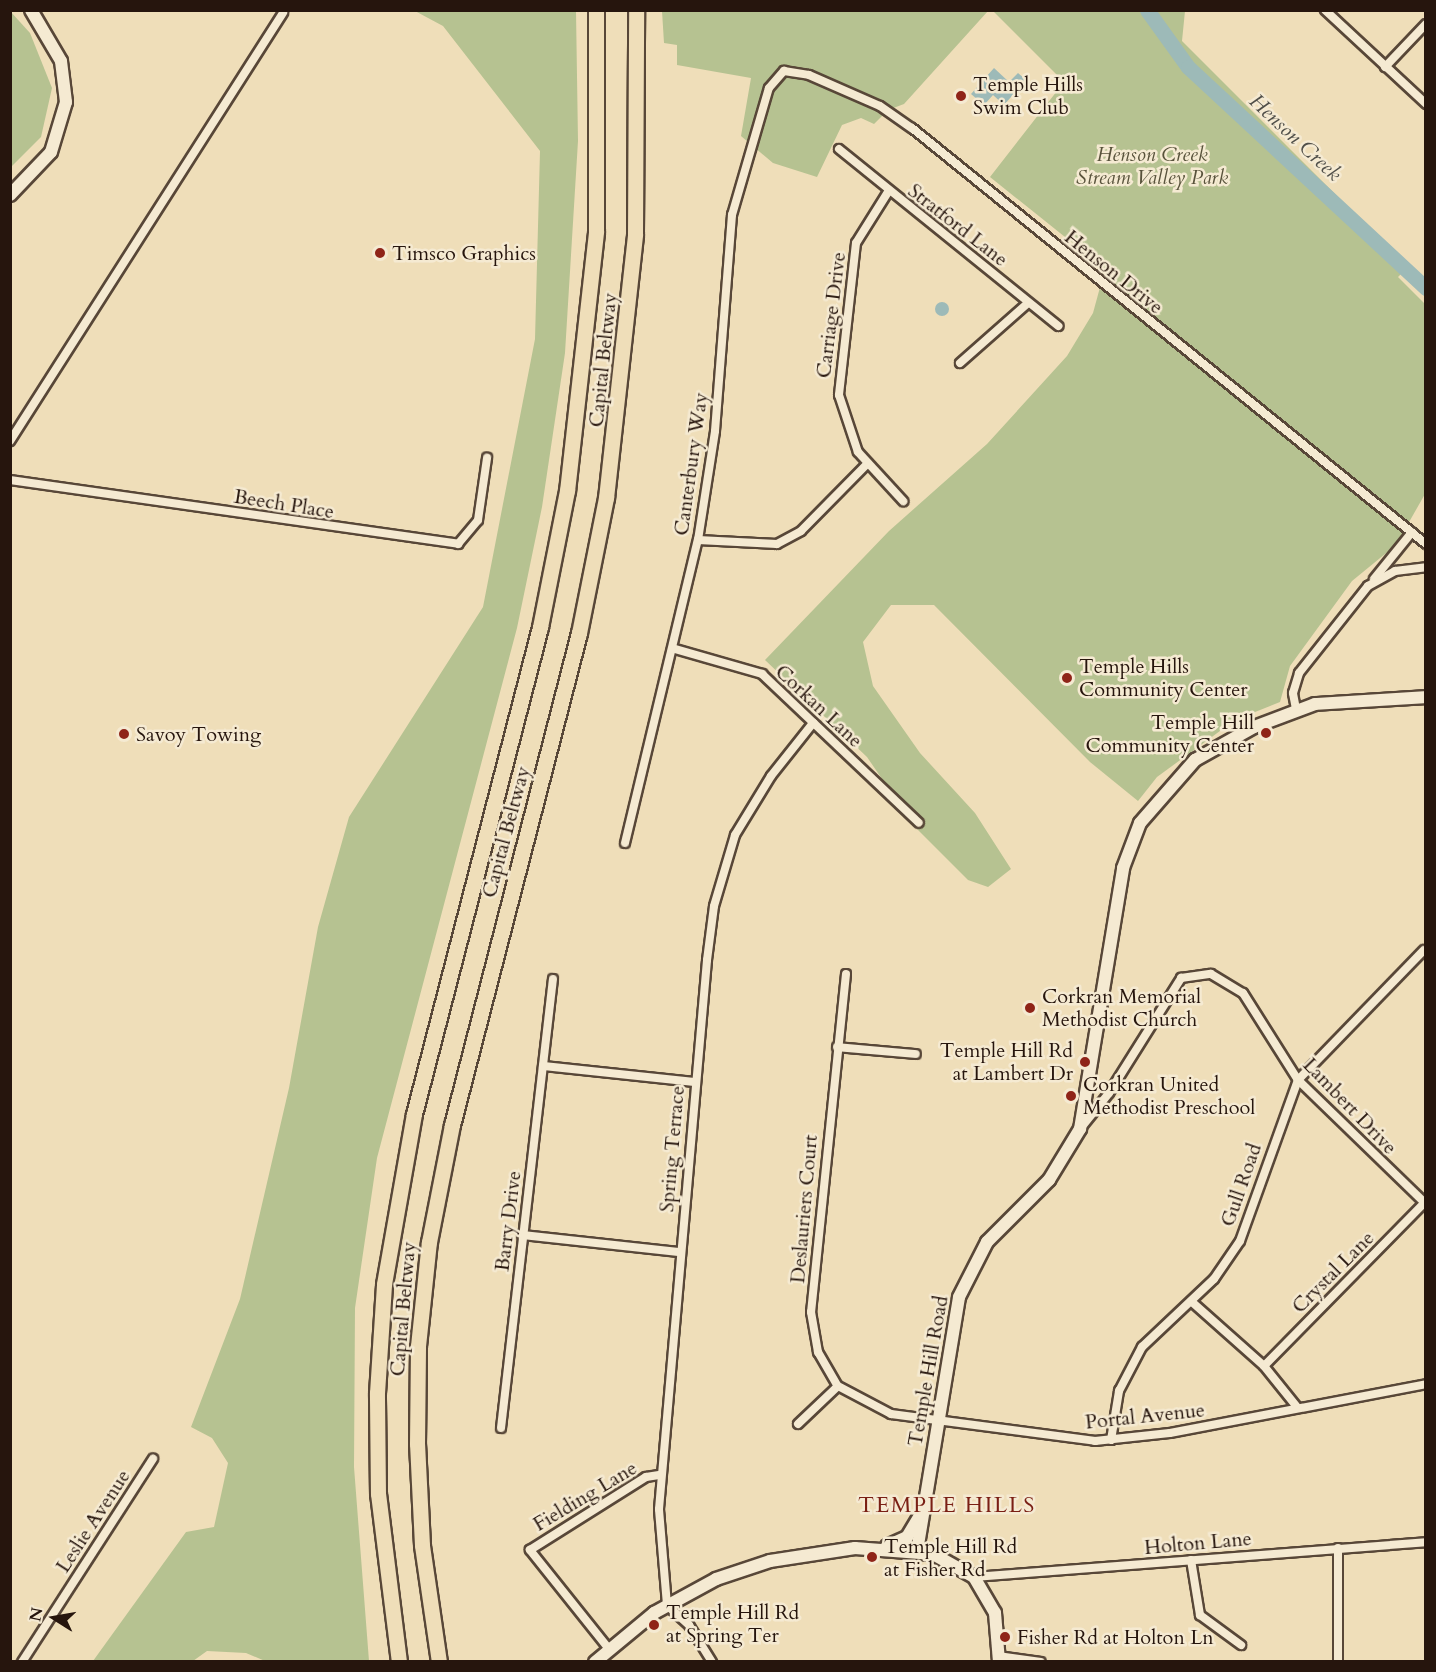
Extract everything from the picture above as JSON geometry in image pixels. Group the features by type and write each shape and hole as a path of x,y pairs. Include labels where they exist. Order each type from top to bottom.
{"highway":[{"name":"Capital Beltway","path":"399,1662 378,1494 377,1393 384,1284 414,1114 540,627 567,491 596,231 596,10"},
{"name":"Capital Beltway","path":"440,1662 422,1545 417,1444 429,1242 452,1125 579,633 606,498 635,234 636,10"}],"main road":[{"path":"10,195 51,152 66,102 58,53 31,10"},
{"name":"Temple Hill Road","path":"917,1551 959,1297 987,1242 1049,1180 1080,1129 1122,868 1140,823 1195,760 1296,709 1343,700 1424,698"},
{"path":"880,1548 907,1537 926,1496"},
{"path":"595,1662 668,1605 718,1578 770,1561 880,1548 917,1551 946,1559 974,1577 994,1613 998,1659"}],"street":[{"path":"1325,10 1425,104"},
{"path":"10,441 283,13"},
{"path":"1385,67 1425,24"},
{"name":"Henson Drive","path":"769,88 778,74 792,70 880,106 1425,544"},
{"name":"Canterbury Way","path":"625,843 675,649 698,540 715,431 732,215 769,88"},
{"name":"Stratford Lane","path":"839,149 888,192 1058,326"},
{"name":"Carriage Drive","path":"888,192 856,243 838,374 846,428 866,465 903,501"},
{"path":"960,363 1028,303"},
{"name":"Beech Place","path":"10,480 458,544 478,520 487,458"},
{"path":"698,540 777,544 801,531 866,465"},
{"path":"1296,709 1293,693 1299,673 1412,532"},
{"path":"1368,586 1395,571 1425,567"},
{"name":"Corkan Lane","path":"675,649 762,674 919,823"},
{"name":"Spring Terrace","path":"668,1605 660,1564 659,1475 695,1083 722,873 751,805 813,723"},
{"name":"Gull Road","path":"1111,1440 1119,1391 1136,1356 1192,1302 1240,1241 1298,1080 1424,950"},
{"name":"Lambert Drive","path":"1080,1129 1110,1093 1171,990 1190,972 1211,974 1236,986 1298,1080 1425,1203"},
{"name":"Deslauriers Court","path":"838,1386 818,1352 811,1312 846,974"},
{"name":"Barry Drive","path":"501,1428 554,979"},
{"path":"837,1047 916,1054"},
{"path":"543,1066 695,1083"},
{"name":"Crystal Lane","path":"1264,1366 1425,1203"},
{"path":"522,1235 679,1252"},
{"path":"1192,1302 1264,1366 1297,1407"},
{"name":"Portal Avenue","path":"838,1386 877,1409 939,1423 1111,1440 1425,1384"},
{"path":"798,1424 838,1386"},
{"name":"Leslie Avenue","path":"22,1662 153,1459"},
{"name":"Fielding Lane","path":"609,1649 530,1550 646,1478 659,1475"},
{"name":"Holton Lane","path":"974,1577 1425,1542"},
{"path":"1338,1548 1338,1662"},
{"path":"1191,1560 1200,1615 1241,1645"},
{"path":"668,1605 689,1625 712,1662"},
{"path":"998,1659 1041,1662"}],"green space":[{"path":"10,11 30,33 52,88 41,137 11,167"},
{"path":"415,11 576,11 578,141 565,353 542,507 517,628 377,1158 355,1308 354,1467 369,1661 265,1661 246,1653 207,1651 193,1661 93,1661 186,1532 214,1527 228,1463 212,1438 191,1427 240,1299 289,1088 318,927 349,817 483,607 535,339 540,151 443,26"},
{"path":"662,11 988,11 904,104 888,110 874,124 861,118 842,125 817,177 773,163 741,136 751,78 677,65 677,45 664,43"},
{"name":"Henson Creek Stream Valley Park","path":"993,11 1185,11 1182,41 1408,267 1398,277 1425,304 1425,494 1396,545 1352,581 1290,666 1280,702 1235,720 1157,777 1138,801 1090,762 934,605 891,605 863,642 873,686 920,753 975,813 1011,869 988,887 968,880 915,827 867,757 765,660 889,531 987,444 1067,356 1093,313 1105,269 990,177 1064,82"}],"water":[{"path":"994,68 1009,82 1018,73 1026,80 1004,105 993,95 984,105 971,94"},
{"path":"942,302 947,304 949,309 947,314 942,316 937,314 935,309 937,304"}],"waterway":[{"name":"Henson Creek","path":"1147,10 1188,67 1426,288"}],"place":[{"name":"Temple Hills Swim Club","path":"961,96"},
{"name":"Timsco Graphics","path":"380,253"},
{"name":"Temple Hills Community Center","path":"1067,678"},
{"name":"Temple Hill Community Center","path":"1266,733"},
{"name":"Savoy Towing","path":"124,734"},
{"name":"Corkran Memorial Methodist Church","path":"1030,1008"},
{"name":"Temple Hill Rd at Lambert Dr","path":"1085,1062"},
{"name":"Corkran United Methodist Preschool","path":"1071,1096"},
{"name":"Temple Hill Rd at Fisher Rd","path":"872,1557"},
{"name":"Temple Hill Rd at Spring Ter","path":"654,1625"},
{"name":"Fisher Rd at Holton Ln","path":"1005,1637"}],"district":[{"name":"TEMPLE HILLS","path":"947,1506"}]}
